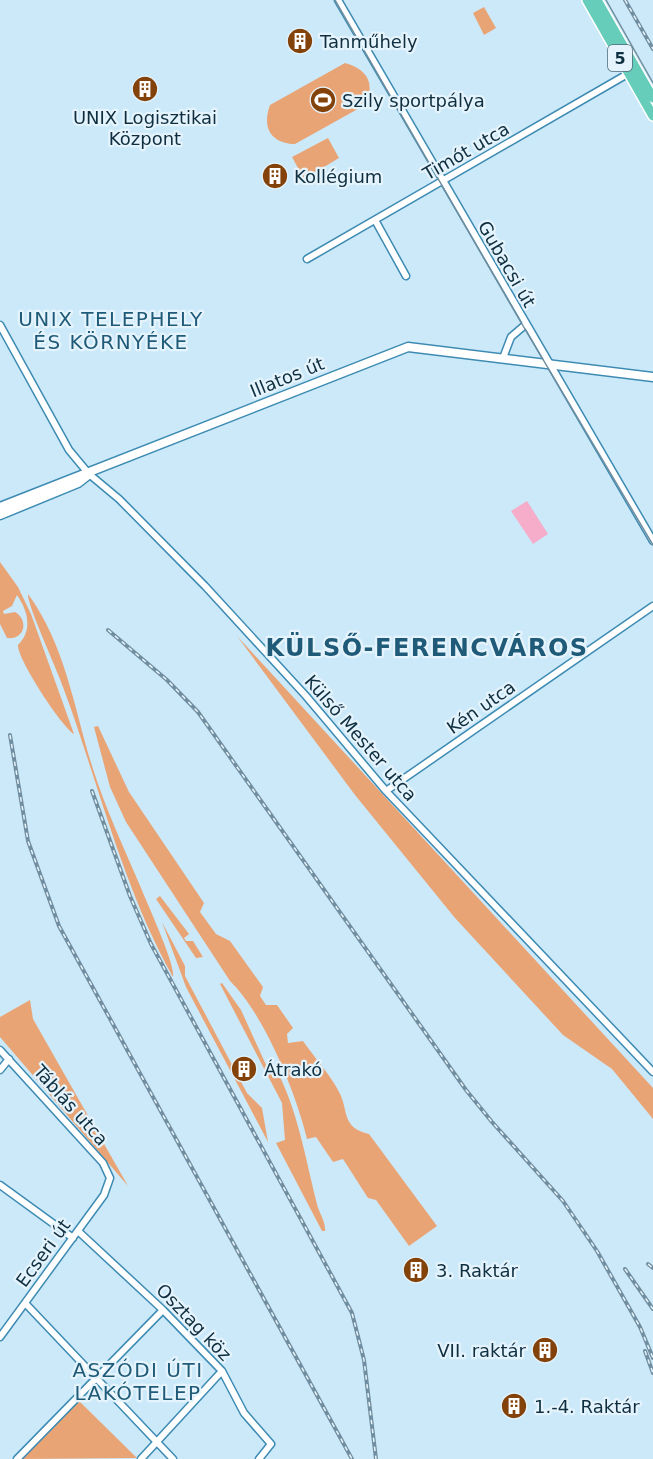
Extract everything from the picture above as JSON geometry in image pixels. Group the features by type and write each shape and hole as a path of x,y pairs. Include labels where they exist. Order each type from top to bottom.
{"main road":[{"name":"5","path":"587,0 653,116"},
{"name":"5","path":"597,0 653,98"}],"street":[{"name":"Gubacsi út","path":"338,0 653,542"},
{"path":"629,75 633,64"},
{"name":"Timót utca","path":"307,259 629,75"},
{"path":"375,220 406,276"},
{"name":"Külső Mester utca","path":"0,325 69,450 89,474 119,499 197,578 306,696 386,791 653,1072"},
{"path":"503,358 512,337 525,325"},
{"name":"Illatos út","path":"0,507 89,474 401,349 417,347 653,377"},
{"name":"Illatos út","path":"0,515 78,483 89,474"},
{"name":"Kén utca","path":"386,791 653,606"},
{"name":"Táblás utca","path":"0,1050 107,1167 110,1186"},
{"path":"0,1070 9,1059"},
{"path":"0,1185 73,1238"},
{"name":"Ecseri út","path":"0,1337 110,1186"},
{"name":"Osztag köz","path":"78,1231 163,1310 222,1371 244,1413 271,1444 271,1447 259,1459"},
{"path":"25,1303 173,1459"},
{"path":"17,1459 163,1310"},
{"path":"141,1459 222,1371"}],"shaded area":[{"path":"484,7 496,28 484,35 473,13"},
{"name":"Szily sportpálya","path":"345,63 359,69 367,78 370,90 365,105 295,144 279,141 274,137 267,120 270,105"},
{"path":"328,138 339,158 304,179 292,157"},
{"path":"527,501 548,534 533,544 511,511"},
{"path":"0,562 18,587 31,614 74,734 41,692 20,653 18,645 26,633 27,620 24,607 17,595 12,606 3,611 4,614 15,612 19,615 23,624 21,633 13,638 7,638 0,624"},
{"path":"28,594 52,635 60,656 98,784 160,934 173,977 139,907 125,871 60,678 32,611"},
{"path":"237,636 653,1088 653,1119 612,1069 563,1035 455,918 355,795"},
{"path":"98,726 129,792 204,903 200,912 216,934 230,941 263,987 260,996 266,1005 277,1005 293,1028 287,1034 288,1043 303,1041 338,1089 351,1124 369,1134 437,1226 409,1246 376,1200 368,1198 343,1159 333,1162 316,1137 307,1139 287,1077 255,1013 230,981 126,822 110,787 94,727"},
{"path":"160,896 189,934 184,938 186,941 193,941 203,957 196,958 156,899"},
{"path":"162,922 185,966 185,976 247,1093 262,1108 268,1142 186,987"},
{"path":"222,983 241,1010 267,1067 274,1065 282,1082 300,1133 325,1231 322,1231 276,1143 285,1140 282,1103 220,984"},
{"path":"30,1000 33,1019 128,1186 0,1037 0,1017"},
{"path":"78,1400 137,1458 20,1459"}],"tram line":[{"path":"335,0 519,319 653,545"},
{"path":"606,0 653,83"}],"railway":[{"path":"625,0 653,49"},
{"path":"108,630 167,680 198,712 466,1090 563,1201 597,1251 640,1327 653,1358"},
{"path":"10,735 28,841 59,926 352,1459"},
{"path":"92,791 130,896 151,944 352,1313 364,1360 376,1459"},
{"path":"648,1264 653,1268"},
{"path":"625,1269 653,1309"},
{"path":"645,1351 653,1373"}],"place":[{"name":"Tanműhely","path":"300,41"},
{"name":"UNIX Logisztikai Központ","path":"145,89"},
{"name":"Szily sportpálya","path":"323,100"},
{"name":"Kollégium","path":"275,176"},
{"name":"Átrakó","path":"244,1069"},
{"name":"3. Raktár","path":"416,1270"},
{"name":"VII. raktár","path":"545,1350"},
{"name":"1.-4. Raktár","path":"514,1406"}],"district":[{"name":"UNIX TELEPHELY ÉS KÖRNYÉKE","path":"111,330"},
{"name":"KÜLSŐ-FERENCVÁROS","path":"427,648"},
{"name":"ASZÓDI ÚTI LAKÓTELEP","path":"138,1382"}]}
